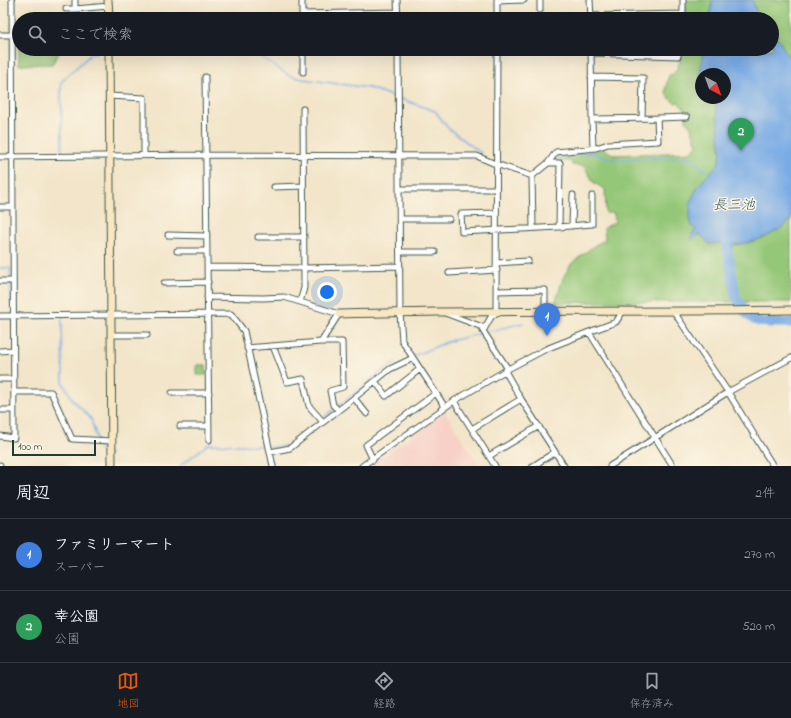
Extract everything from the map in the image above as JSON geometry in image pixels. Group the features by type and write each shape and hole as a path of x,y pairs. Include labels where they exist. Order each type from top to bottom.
{"street":[{"path":"0,436 14,438 12,0"},
{"path":"75,0 75,8"},
{"path":"302,0 302,12"},
{"path":"397,0 398,12"},
{"path":"497,12 497,0 524,0"},
{"path":"540,0 540,10"},
{"path":"590,0 591,12"},
{"path":"683,0 683,12"},
{"path":"66,9 108,3"},
{"path":"0,35 12,35"},
{"path":"109,56 112,466"},
{"path":"302,56 303,72"},
{"path":"398,56 400,312 402,341 445,407"},
{"path":"496,313 497,56"},
{"path":"591,56 594,148"},
{"path":"205,76 209,440"},
{"path":"591,77 643,78 642,118"},
{"path":"110,96 144,98 144,156"},
{"path":"300,302 304,288 303,109"},
{"path":"592,118 687,117"},
{"path":"532,176 548,164 556,152 594,148 608,144 658,141 657,118"},
{"path":"0,157 205,155 476,156 532,176"},
{"path":"548,164 560,163 558,227"},
{"path":"532,176 533,228"},
{"path":"274,187 303,186"},
{"path":"400,189 496,189"},
{"path":"572,226 573,195"},
{"path":"496,213 461,214 462,232 592,224 592,196"},
{"path":"0,207 13,207"},
{"path":"400,219 449,219"},
{"path":"168,235 207,236"},
{"path":"258,237 304,237"},
{"path":"177,251 207,251"},
{"path":"400,252 435,252"},
{"path":"497,263 528,262"},
{"path":"208,267 304,268 400,266"},
{"path":"449,273 496,270"},
{"path":"0,281 13,281"},
{"path":"164,283 208,282"},
{"path":"496,291 545,290 545,312"},
{"path":"207,297 284,297 339,314 400,312 496,313 791,310"},
{"path":"362,466 373,460 454,401 546,349 616,322 623,311"},
{"path":"446,312 485,328"},
{"path":"674,312 728,392 773,466"},
{"path":"496,313 491,317 483,331 507,370 521,398 564,466"},
{"path":"0,316 231,314 244,330 273,466"},
{"path":"322,342 339,314"},
{"path":"589,332 673,466"},
{"path":"111,335 147,335"},
{"path":"247,348 322,342 342,342 343,387 330,391 333,405 338,410"},
{"path":"273,346 287,382 303,379 309,406 323,422"},
{"path":"0,351 13,350"},
{"path":"270,452 290,448 390,369 414,358"},
{"path":"610,466 728,392 791,358"},
{"path":"375,381 386,396 420,369"},
{"path":"0,379 14,379"},
{"path":"14,392 51,392 72,439 112,441"},
{"path":"172,393 209,393"},
{"path":"373,460 366,445 436,393"},
{"path":"354,398 367,414"},
{"path":"472,429 521,398"},
{"path":"454,401 495,466"},
{"path":"0,410 14,410"},
{"path":"180,426 209,426"},
{"path":"489,456 538,426"},
{"path":"533,466 555,452"}],"shaded area":[{"path":"445,412 479,466 369,466"}],"green space":[{"path":"686,0 791,0 791,302 555,303 563,278 571,264 595,245 605,240 604,228 615,222 614,213 606,213 605,189 594,183 584,166 572,165 571,161 552,161 557,154 595,151 602,148 614,155 691,152 697,145 691,127 686,120 686,111 678,102 674,103 666,94 669,75 672,75 678,67 680,56 779,56 779,12 686,12"},
{"path":"19,56 57,56 52,64 19,65"},
{"path":"197,365 206,365 206,375 197,375"}],"water":[{"path":"712,0 752,0 757,12 710,12"},
{"name":"長三池","path":"779,40 791,61 791,220 771,234 757,240 733,245 732,249 724,249 720,243 709,244 700,234 692,240 690,238 696,229 692,226 690,219 690,202 698,186 718,164 721,154 716,106 714,104 731,104 731,68 701,68 703,56 779,56"}],"waterway":[{"path":"62,154 61,82 89,56"},
{"path":"260,56 288,75 303,79 369,88 435,111 448,128 481,153"},
{"path":"556,156 592,153 611,159 691,157 709,174"},
{"path":"727,247 736,297 746,313 753,319 761,322 791,323"},
{"path":"0,268 10,268 11,304"},
{"path":"62,316 63,383 73,400 91,419 100,451 110,454"},
{"path":"413,356 450,341 523,323"},
{"path":"323,418 389,366 396,363"},
{"path":"270,447 288,446 320,421"},
{"path":"180,466 208,444 267,446"}],"place":[{"name":"幸公園","path":"741,151"},
{"name":"ファミリーマート","path":"547,336"}]}
